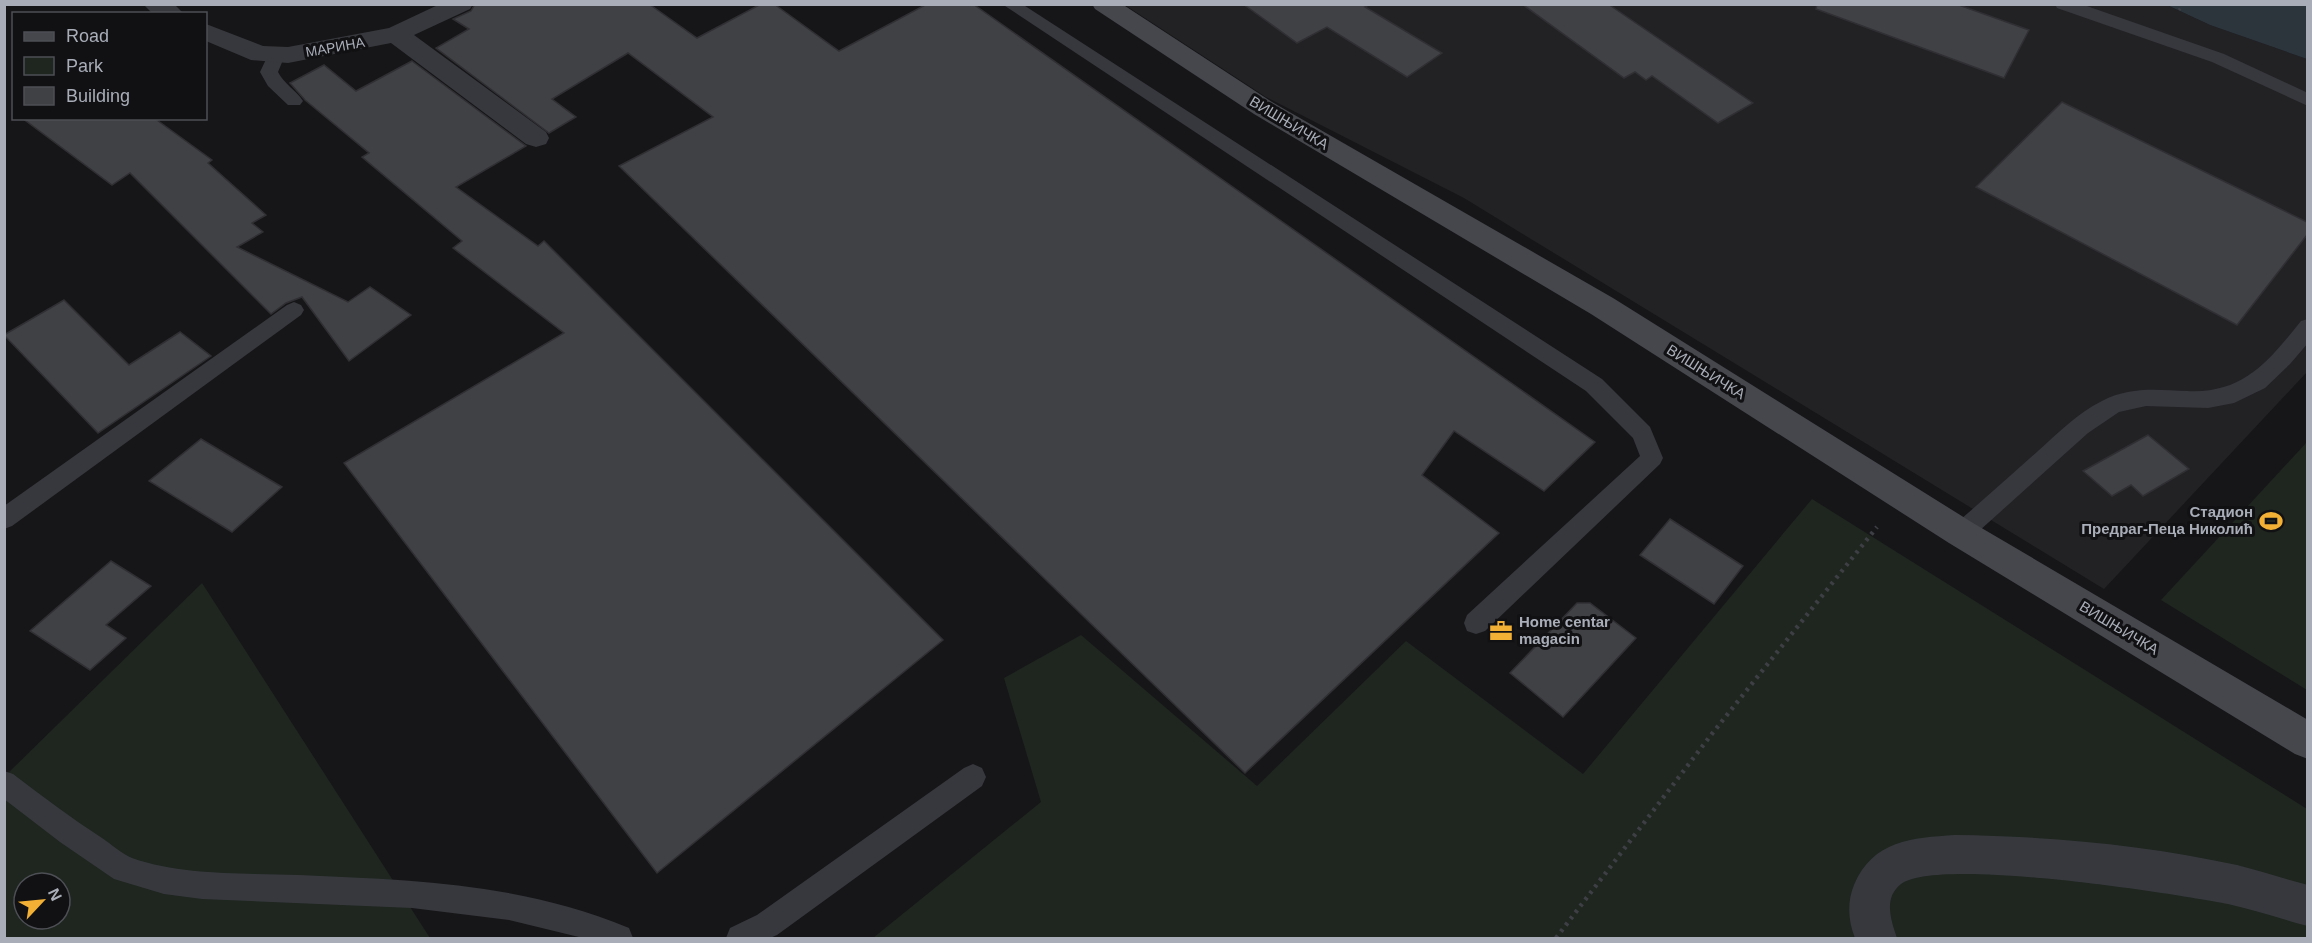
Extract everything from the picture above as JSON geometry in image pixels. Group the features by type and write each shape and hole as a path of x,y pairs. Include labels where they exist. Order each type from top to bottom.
{"street":[{"path":"155,4 169,12"},
{"name":"МАРИНА","path":"207,32 242,49 276,55 320,50 396,34 461,4"},
{"name":"ВИШЊИЧКА","path":"1104,4 1263,108 1602,306 1901,496 2307,741"},
{"path":"396,34 536,138"},
{"path":"1876,939 1869,909 1873,886 1893,866 1935,855 1958,854 2150,869 2231,884 2307,906"}],"lane":[{"path":"1010,4 1594,385 1642,432 1652,459 1476,623"},
{"path":"2063,4 2218,58 2307,100"},
{"path":"276,55 269,72 274,82 294,100"},
{"path":"4,519 294,310"},
{"path":"1961,533 2092,416 2124,401 2153,397 2197,400 2224,398 2246,390 2277,367 2307,327"},
{"path":"740,939 767,924 973,777"},
{"path":"4,783 70,833 124,869 164,880 202,885 317,888 434,896 509,906 568,919 619,939"}],"path":[{"path":"2179,10 2184,4"},
{"path":"1556,939 1711,735 1901,496"}],"shaded area":[{"path":"1125,5 2167,5 2210,25 2307,59 2307,372 2104,589 1464,198 1266,97"},
{"path":"2167,5 2307,5 2307,59 2210,25"}],"green space":[{"name":"Стадион Предраг-Пеца Николић","path":"2307,442 2307,690 2161,600"},
{"path":"1812,499 2307,809 2307,938 873,938 1041,802 1004,678 1081,635 1257,786 1406,641 1583,774"},
{"path":"202,583 430,938 5,938 4,777"}],"building":[{"path":"475,4 649,4 697,38 761,4 774,4 839,51 927,4 973,4 1595,442 1544,491 1454,431 1422,475 1499,533 1245,773 619,166 713,117 628,53 552,99 576,117 549,133 436,48 469,29 453,19 471,11"},
{"path":"1243,4 1370,4 1365,7 1442,53 1407,77 1327,27 1297,43"},
{"path":"1522,4 1608,4 1753,103 1718,123 1652,76 1646,80 1635,72 1624,78"},
{"path":"1817,4 1956,4 2029,30 2004,78 1816,9"},
{"path":"412,61 526,146 456,187 538,246 544,241 943,640 657,873 344,463 564,333 453,248 462,241 362,157 369,153 305,100 290,83 324,65 356,91"},
{"path":"2062,102 2307,222 2307,235 2237,325 1976,187"},
{"path":"25,120 157,120 212,160 208,163 266,215 252,223 263,232 237,247 348,302 370,287 411,315 349,361 302,297 286,303 271,314 130,173 112,185"},
{"path":"64,300 129,365 180,332 211,356 98,433 4,335"},
{"path":"2148,435 2189,469 2143,496 2131,485 2112,496 2083,471"},
{"path":"201,439 282,487 232,532 149,481"},
{"path":"1670,519 1743,566 1714,604 1640,555"},
{"path":"111,561 151,586 106,625 126,638 90,670 30,631"},
{"path":"1577,603 1590,603 1636,638 1563,717 1510,673"}],"place":[{"name":"Стадион Предраг-Пеца Николић","path":"2271,521"},
{"name":"Home centar magacin","path":"1501,631"}]}
